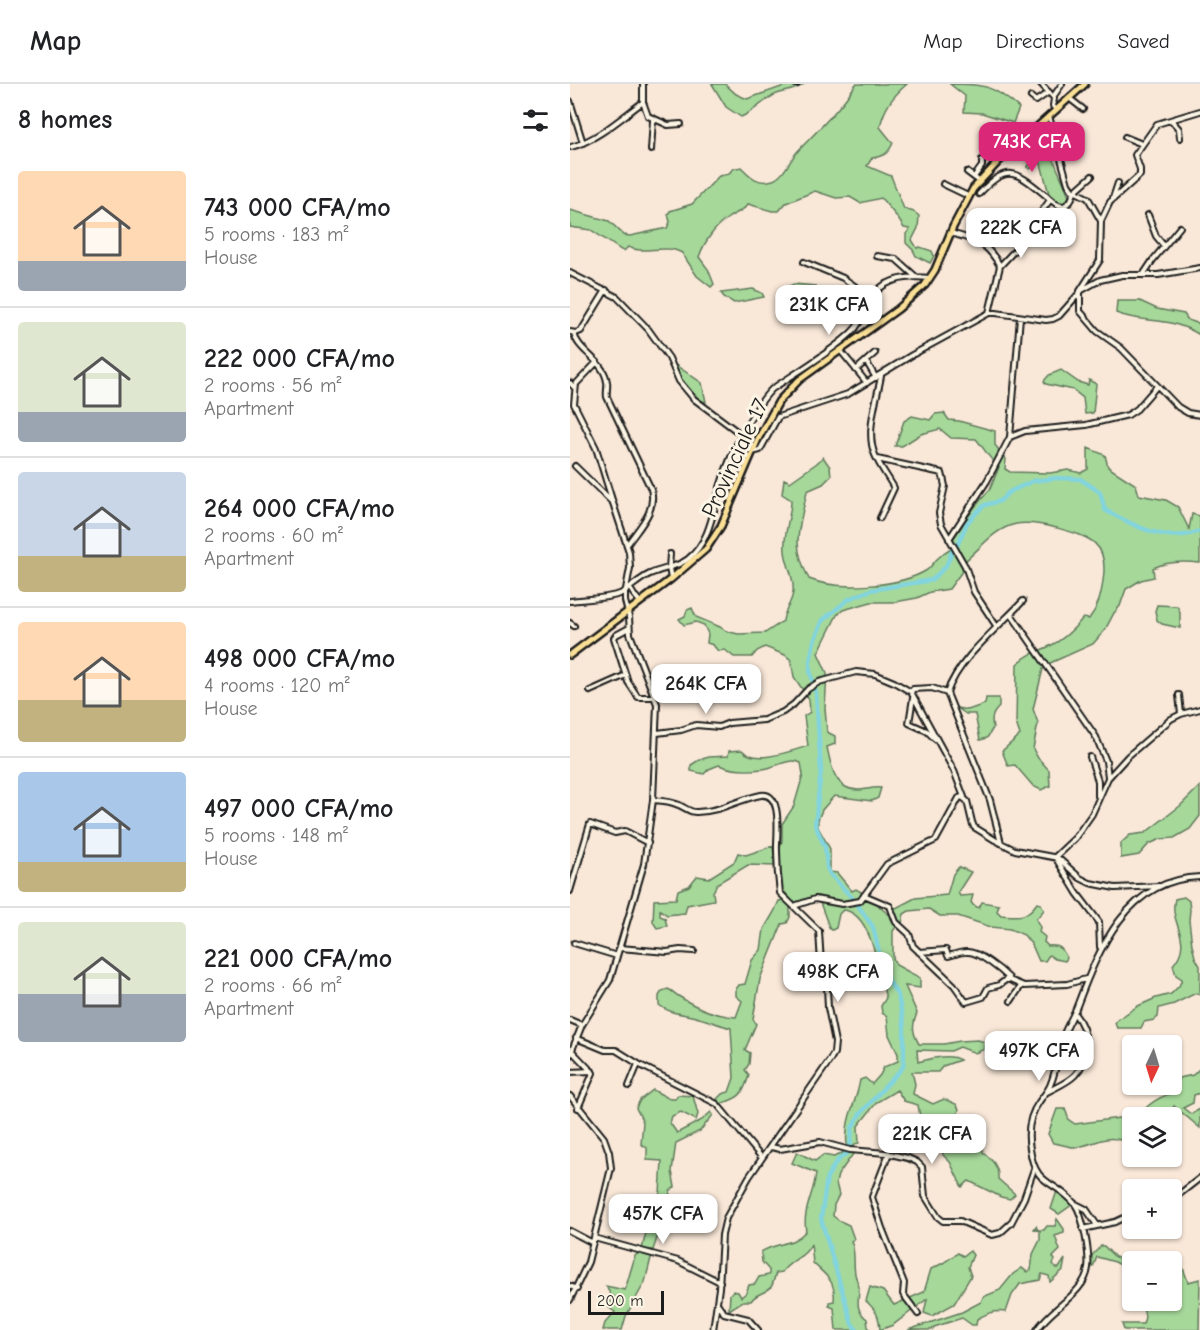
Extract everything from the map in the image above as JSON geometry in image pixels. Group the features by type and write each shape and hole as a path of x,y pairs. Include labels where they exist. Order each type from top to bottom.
{"main road":[{"name":"Provinciale 17","path":"570,655 628,611 637,598 671,579 701,554 716,535 771,413 788,390 808,373 906,303 930,278 976,179 1085,84"}],"street":[{"path":"643,84 643,102 648,116 668,125 681,124"},
{"path":"1041,84 1053,97"},
{"path":"1056,110 1053,106 1053,97 1062,84"},
{"path":"1031,97 1036,100 1049,92"},
{"path":"1069,98 1083,109"},
{"path":"570,101 583,143"},
{"path":"571,147 583,143 624,118 643,102"},
{"path":"1113,199 1140,175 1135,159 1156,124 1200,111"},
{"path":"1050,116 1068,184 1088,198 1101,221"},
{"path":"651,150 653,120"},
{"path":"1172,121 1179,129 1180,138"},
{"path":"1125,137 1142,144"},
{"path":"967,172 976,179 982,160"},
{"path":"979,194 1000,175 1011,173 1057,205 1064,206 1070,202 1075,191 1092,176"},
{"path":"752,452 760,450 778,417 841,397 989,313 1046,320 1059,316 1080,291 1100,260 1101,221 1113,199 1118,183"},
{"path":"943,184 968,196"},
{"path":"1029,229 1050,200"},
{"path":"1148,215 1156,236 1164,246"},
{"path":"1143,275 1180,226"},
{"path":"951,233 983,243 992,251 1000,266"},
{"path":"989,313 1000,266 1016,249 1016,243"},
{"path":"877,256 900,261 915,276"},
{"path":"804,262 843,278 872,298"},
{"path":"1080,291 1111,277 1184,272 1200,267"},
{"path":"570,273 617,297 648,329 669,358 679,381 694,399 742,435"},
{"path":"570,601 615,595 651,573 688,559 699,548 713,516 722,479 742,435 767,394 850,334 861,321 872,298 884,285 897,278 915,276 930,278"},
{"path":"606,290 581,331 572,333 597,362 608,382 607,396 648,480 653,497 650,510 627,545"},
{"path":"1080,291 1078,307 1084,318 1097,331 1121,348 1183,411 1200,415"},
{"path":"949,539 987,481 1010,437 1020,317"},
{"path":"840,350 867,383"},
{"path":"856,370 874,353"},
{"path":"866,361 879,376 872,440 877,459 894,488 880,518"},
{"path":"578,1108 594,1075 571,1053 582,1025 610,980 648,843 658,714 655,697 629,628 628,611 625,605 630,568 627,545 596,448 572,400 576,384 597,362"},
{"path":"570,382 575,388"},
{"path":"1010,437 1025,431 1094,423 1128,415 1137,409 1157,386"},
{"path":"877,459 942,473 945,486 939,517 964,566 974,592 997,627"},
{"path":"575,466 613,503"},
{"path":"670,554 671,579"},
{"path":"627,589 637,598"},
{"path":"947,693 961,669 1023,601"},
{"path":"1011,614 1096,737 1106,761 1108,778"},
{"path":"629,628 614,638 626,675 635,695 655,697"},
{"path":"657,733 681,730 696,725 719,727 729,723 764,720 785,710 807,689 819,682 849,673 862,672 881,676 911,692 954,771 974,827 1022,852 1055,857 1080,878 1090,883 1119,888 1160,886"},
{"path":"590,691 626,675"},
{"path":"911,692 913,688 927,687 947,693"},
{"path":"947,693 990,800 1001,843"},
{"path":"1179,695 1181,714"},
{"path":"913,698 909,723 927,731 938,742"},
{"path":"1055,857 1075,838 1092,814 1108,778 1159,728 1181,714 1200,709"},
{"path":"1090,758 1098,781 1098,800"},
{"path":"653,800 672,802 697,812 720,808 759,796 770,797 777,813 780,893 819,931 820,959 827,987 827,1001 835,1047 830,1060 738,1193 724,1223 720,1282 713,1330"},
{"path":"794,906 817,899 838,904 860,901 887,864 936,840 959,798 964,797"},
{"path":"570,891 590,824 615,833 625,831 648,843"},
{"path":"1055,857 1077,893 1099,922 1100,950"},
{"path":"1097,1225 1086,1209 1041,1178 1034,1168 1030,1150 1029,1126 1035,1107 1052,1083 1062,1037 1074,1013 1086,979 1110,932 1121,917 1142,897 1160,886 1176,880 1200,877"},
{"path":"864,895 890,906 896,922 908,932 913,946 954,985 966,1002 981,998 988,988 1010,979"},
{"path":"574,943 617,956"},
{"path":"620,948 667,952 688,949 694,951"},
{"path":"919,952 944,950 947,951 948,956 971,952 989,962 1021,986 1067,984 1086,979"},
{"path":"1011,1001 1021,986"},
{"path":"1045,1093 1072,1077 1083,1062 1086,1051 1085,1039 1082,1027 1074,1013"},
{"path":"570,1020 582,1025"},
{"path":"576,1038 605,1050 616,1050 638,1064 717,1104 762,1158"},
{"path":"629,1086 638,1064"},
{"path":"570,1072 592,1071"},
{"path":"570,1096 601,1134 609,1152 611,1168 584,1272 570,1299"},
{"path":"771,1147 780,1149 820,1142 850,1150 889,1153 912,1160 922,1167 924,1196 938,1217 944,1221 960,1221 992,1235 1000,1233 1011,1223 1024,1198 1034,1168"},
{"path":"889,1153 872,1197 904,1283 903,1294 918,1314"},
{"path":"1182,1192 1200,1178"},
{"path":"1037,1330 1049,1314 1076,1291 1084,1281 1089,1268 1083,1228 1076,1204"},
{"path":"1083,1228 1122,1219"},
{"path":"570,1230 593,1240 678,1261 720,1282"},
{"path":"570,1286 576,1289"},
{"path":"717,1303 724,1313 748,1319 758,1330"}],"green space":[{"path":"712,84 725,84 736,94 747,99 790,84 804,84 773,96 741,117 726,107"},
{"path":"856,84 907,84 890,103 880,127 893,143 887,152 872,158 867,166 891,176 904,209 919,216 918,228 912,240 917,248 932,251 934,256 930,263 916,256 906,243 906,234 910,229 904,228 881,198 860,203 850,197 836,198 815,191 786,203 779,211 748,204 714,230 699,257 708,269 714,284 711,287 697,276 682,253 668,249 637,250 628,247 624,251 591,230 570,227 570,210 609,221 624,235 630,236 667,228 670,222 668,214 670,211 692,204 719,176 728,174 733,169 741,167 751,176 763,181 777,178 797,152 836,111"},
{"path":"950,84 987,87 994,90 1019,108 1013,123 982,113 964,112 965,96"},
{"path":"1046,146 1051,148 1054,162 1069,197 1065,203 1058,203 1049,194 1040,160 1030,169 1027,167 1036,157 1042,158 1041,153"},
{"path":"794,284 816,286 816,290 810,295 811,300 792,299 786,296 783,293 785,288"},
{"path":"753,289 762,293 764,297 734,303 721,293"},
{"path":"1117,301 1140,301 1157,309 1184,314 1188,320 1200,324 1200,335 1168,322 1138,319 1116,313"},
{"path":"674,364 702,383 706,402 686,388 674,371 672,366"},
{"path":"1061,370 1078,382 1088,385 1089,380 1096,384 1093,413 1085,414 1083,398 1073,390 1046,384 1044,381 1049,375"},
{"path":"944,413 949,420 995,431 995,445 1006,459 1005,469 1010,472 1050,473 1068,470 1081,473 1088,469 1088,448 1105,455 1108,467 1136,485 1139,495 1166,500 1178,507 1189,529 1192,514 1200,516 1200,563 1176,562 1153,568 1154,577 1141,580 1126,589 1120,606 1093,644 1048,664 1043,669 1033,709 1038,723 1033,749 1049,770 1050,786 1041,790 1033,786 1015,765 1008,766 1002,751 1020,735 1016,723 1017,664 1059,641 1083,618 1089,619 1097,606 1101,592 1103,558 1100,549 1088,538 1057,528 1021,523 1008,526 994,534 965,561 953,539 990,489 999,467 976,439 951,438 940,429 921,434 902,446 895,446 904,421 912,416 930,420 935,414"},
{"path":"823,457 830,467 831,476 823,484 807,491 798,535 800,555 809,579 821,583 852,586 901,580 927,570 951,548 960,560 963,570 949,589 930,592 917,598 895,602 871,602 843,610 837,615 818,653 827,673 825,708 827,732 835,736 835,744 827,747 835,775 844,786 850,789 881,788 878,798 872,801 834,796 822,810 818,820 818,827 830,849 830,872 837,873 852,891 856,889 863,893 860,900 847,904 818,896 794,903 782,889 779,850 782,841 782,824 794,806 803,775 801,763 792,761 752,770 719,765 704,774 691,771 691,765 699,760 728,756 729,751 742,750 748,754 764,757 808,746 804,716 810,712 809,699 794,677 791,660 765,647 752,657 734,657 725,650 718,651 713,645 707,643 708,634 704,625 696,622 684,625 679,619 692,608 696,617 738,634 765,633 783,621 793,587 785,551 791,500 782,494 784,479 790,482"},
{"path":"1157,605 1177,606 1180,612 1180,628 1162,624 1157,620 1155,611"},
{"path":"986,698 999,698 999,707 993,716 993,728 987,738 980,740 975,714 966,714 957,708 968,710 985,704"},
{"path":"1200,786 1200,816 1190,829 1174,838 1161,839 1149,844 1139,855 1121,858 1121,843 1130,835 1145,833 1180,806"},
{"path":"773,846 775,866 748,865 718,883 713,892 714,900 687,905 685,913 667,915 660,910 660,916 665,918 667,926 657,928 653,922 654,900 676,899 678,890 689,886 697,876 709,878 734,862 738,853 746,855"},
{"path":"959,867 971,872 958,892 960,896 973,895 971,902 979,908 982,902 999,905 997,911 1001,915 1017,916 1029,912 1037,903 1041,904 1044,910 1036,919 1040,927 1039,932 1045,937 1044,942 1048,946 1060,948 1067,958 1065,961 1049,955 1045,961 1039,961 1032,945 1024,935 1010,929 991,927 958,916 940,916 929,909 909,911 904,914 902,923 899,923 893,931 893,958 896,965 920,978 920,988 905,986 917,1013 914,1029 919,1044 978,1040 985,1042 985,1049 975,1053 960,1047 951,1051 917,1050 918,1062 945,1057 960,1060 943,1066 938,1072 912,1072 915,1084 913,1094 933,1104 944,1099 956,1104 959,1109 955,1124 951,1126 944,1123 942,1125 946,1133 944,1138 935,1131 922,1128 918,1105 904,1101 897,1090 877,1102 858,1126 859,1143 855,1144 853,1149 847,1146 847,1127 860,1080 865,1078 872,1084 884,1067 898,1061 898,1054 889,1035 887,1016 882,1013 881,1006 886,998 868,933 853,913 843,910 839,914 836,928 832,930 819,900 849,905 867,897 880,903 879,906 888,914 887,908 890,906 896,908 915,898 947,895 953,874"},
{"path":"1184,897 1189,901 1192,945 1200,966 1200,995 1196,993 1174,1004 1159,1008 1158,1017 1144,1022 1141,1028 1117,1028 1115,1023 1117,1020 1138,1006 1171,994 1179,986 1182,979 1176,975 1173,965 1182,947 1174,908 1175,899"},
{"path":"784,900 790,906 790,917 787,923 782,924 760,979 753,1019 756,1024 745,1050 750,1053 749,1064 745,1070 749,1075 747,1082 739,1095 720,1104 717,1099 729,1092 734,1078 731,1028 694,1016 668,1011 659,1005 659,996 662,991 668,989 700,1008 736,1017 742,1001 736,996 736,989 739,985 745,984 752,960 761,950 764,929 779,901"},
{"path":"1200,1068 1200,1093 1194,1095 1193,1103 1183,1108 1191,1114 1200,1109 1200,1128 1182,1113 1182,1107 1146,1107 1166,1095 1182,1095 1182,1077 1193,1075"},
{"path":"653,1090 670,1099 675,1099 678,1095 693,1096 698,1114 696,1120 681,1112 672,1116 670,1123 677,1133 702,1120 711,1112 713,1115 700,1131 676,1143 672,1171 675,1187 670,1191 668,1206 653,1250 642,1249 652,1207 660,1193 662,1161 647,1160 647,1148 641,1144 643,1122 636,1108 640,1100"},
{"path":"1057,1109 1065,1109 1069,1120 1075,1124 1122,1119 1120,1140 1108,1139 1072,1147 1053,1143 1048,1134"},
{"path":"980,1136 983,1152 996,1167 998,1179 1015,1194 1010,1199 969,1181 962,1187 950,1162 943,1155 943,1148 958,1148 968,1137"},
{"path":"846,1151 853,1154 838,1175 836,1183 839,1195 834,1205 833,1216 849,1225 854,1239 851,1241 855,1274 859,1286 859,1308 871,1330 836,1330 834,1308 829,1306 829,1302 834,1301 832,1283 813,1263 811,1244 782,1272 776,1273 769,1289 755,1296 751,1301 743,1301 729,1310 730,1294 733,1291 738,1292 741,1297 746,1293 749,1285 755,1284 759,1277 769,1275 769,1270 762,1262 761,1252 790,1242 806,1231 807,1209 816,1173 792,1163 797,1152 815,1161 823,1155 834,1157"},
{"path":"1057,1191 1073,1204 1059,1214 1051,1209"},
{"path":"1057,1219 1064,1233 1055,1236 1060,1250 1053,1257 1055,1260 1053,1264 1059,1268 1065,1259 1063,1270 1050,1282 1049,1276 1042,1274 1040,1280 1020,1284 1012,1295 1006,1312 987,1314 977,1319 976,1325 962,1318 934,1327 932,1330 908,1330 962,1312 981,1302 983,1297 1000,1290 1013,1274 1022,1268 1027,1272 1031,1270 1033,1254 1040,1240 1040,1231 1034,1229 1036,1226 1038,1230 1044,1230 1047,1226 1055,1226"},
{"path":"1104,1246 1115,1257 1122,1259 1122,1266 1097,1257 1093,1267 1090,1267 1094,1253"},
{"path":"970,1251 973,1255 968,1267 971,1276 954,1304 932,1316 924,1313 927,1299 893,1325 880,1330 877,1314 866,1301 870,1287 883,1291 894,1305 924,1292 931,1269 958,1253 963,1256"},
{"path":"640,1252 652,1254 645,1282 626,1316 622,1330 603,1330 605,1323 615,1312 608,1307 607,1301 616,1302 618,1299 611,1295 606,1286 625,1290 635,1256"},
{"path":"1182,1269 1188,1282 1200,1279 1199,1330 1124,1330 1122,1324 1143,1324 1144,1311 1182,1311"}],"waterway":[{"path":"957,546 967,523 985,505 1000,501 1009,492 1033,481 1057,478 1080,479 1100,492 1105,510 1139,527 1175,535 1200,531"},
{"path":"854,900 830,874 827,868 825,847 815,825 821,771 816,693 810,671 814,641 823,620 849,599 871,590 932,580 946,566 953,549"},
{"path":"850,1149 852,1128 860,1114 903,1067 904,1055 904,1025 898,996 884,973 873,927 857,904"},
{"path":"848,1152 837,1161 827,1177 821,1219 852,1324 857,1330"}]}
